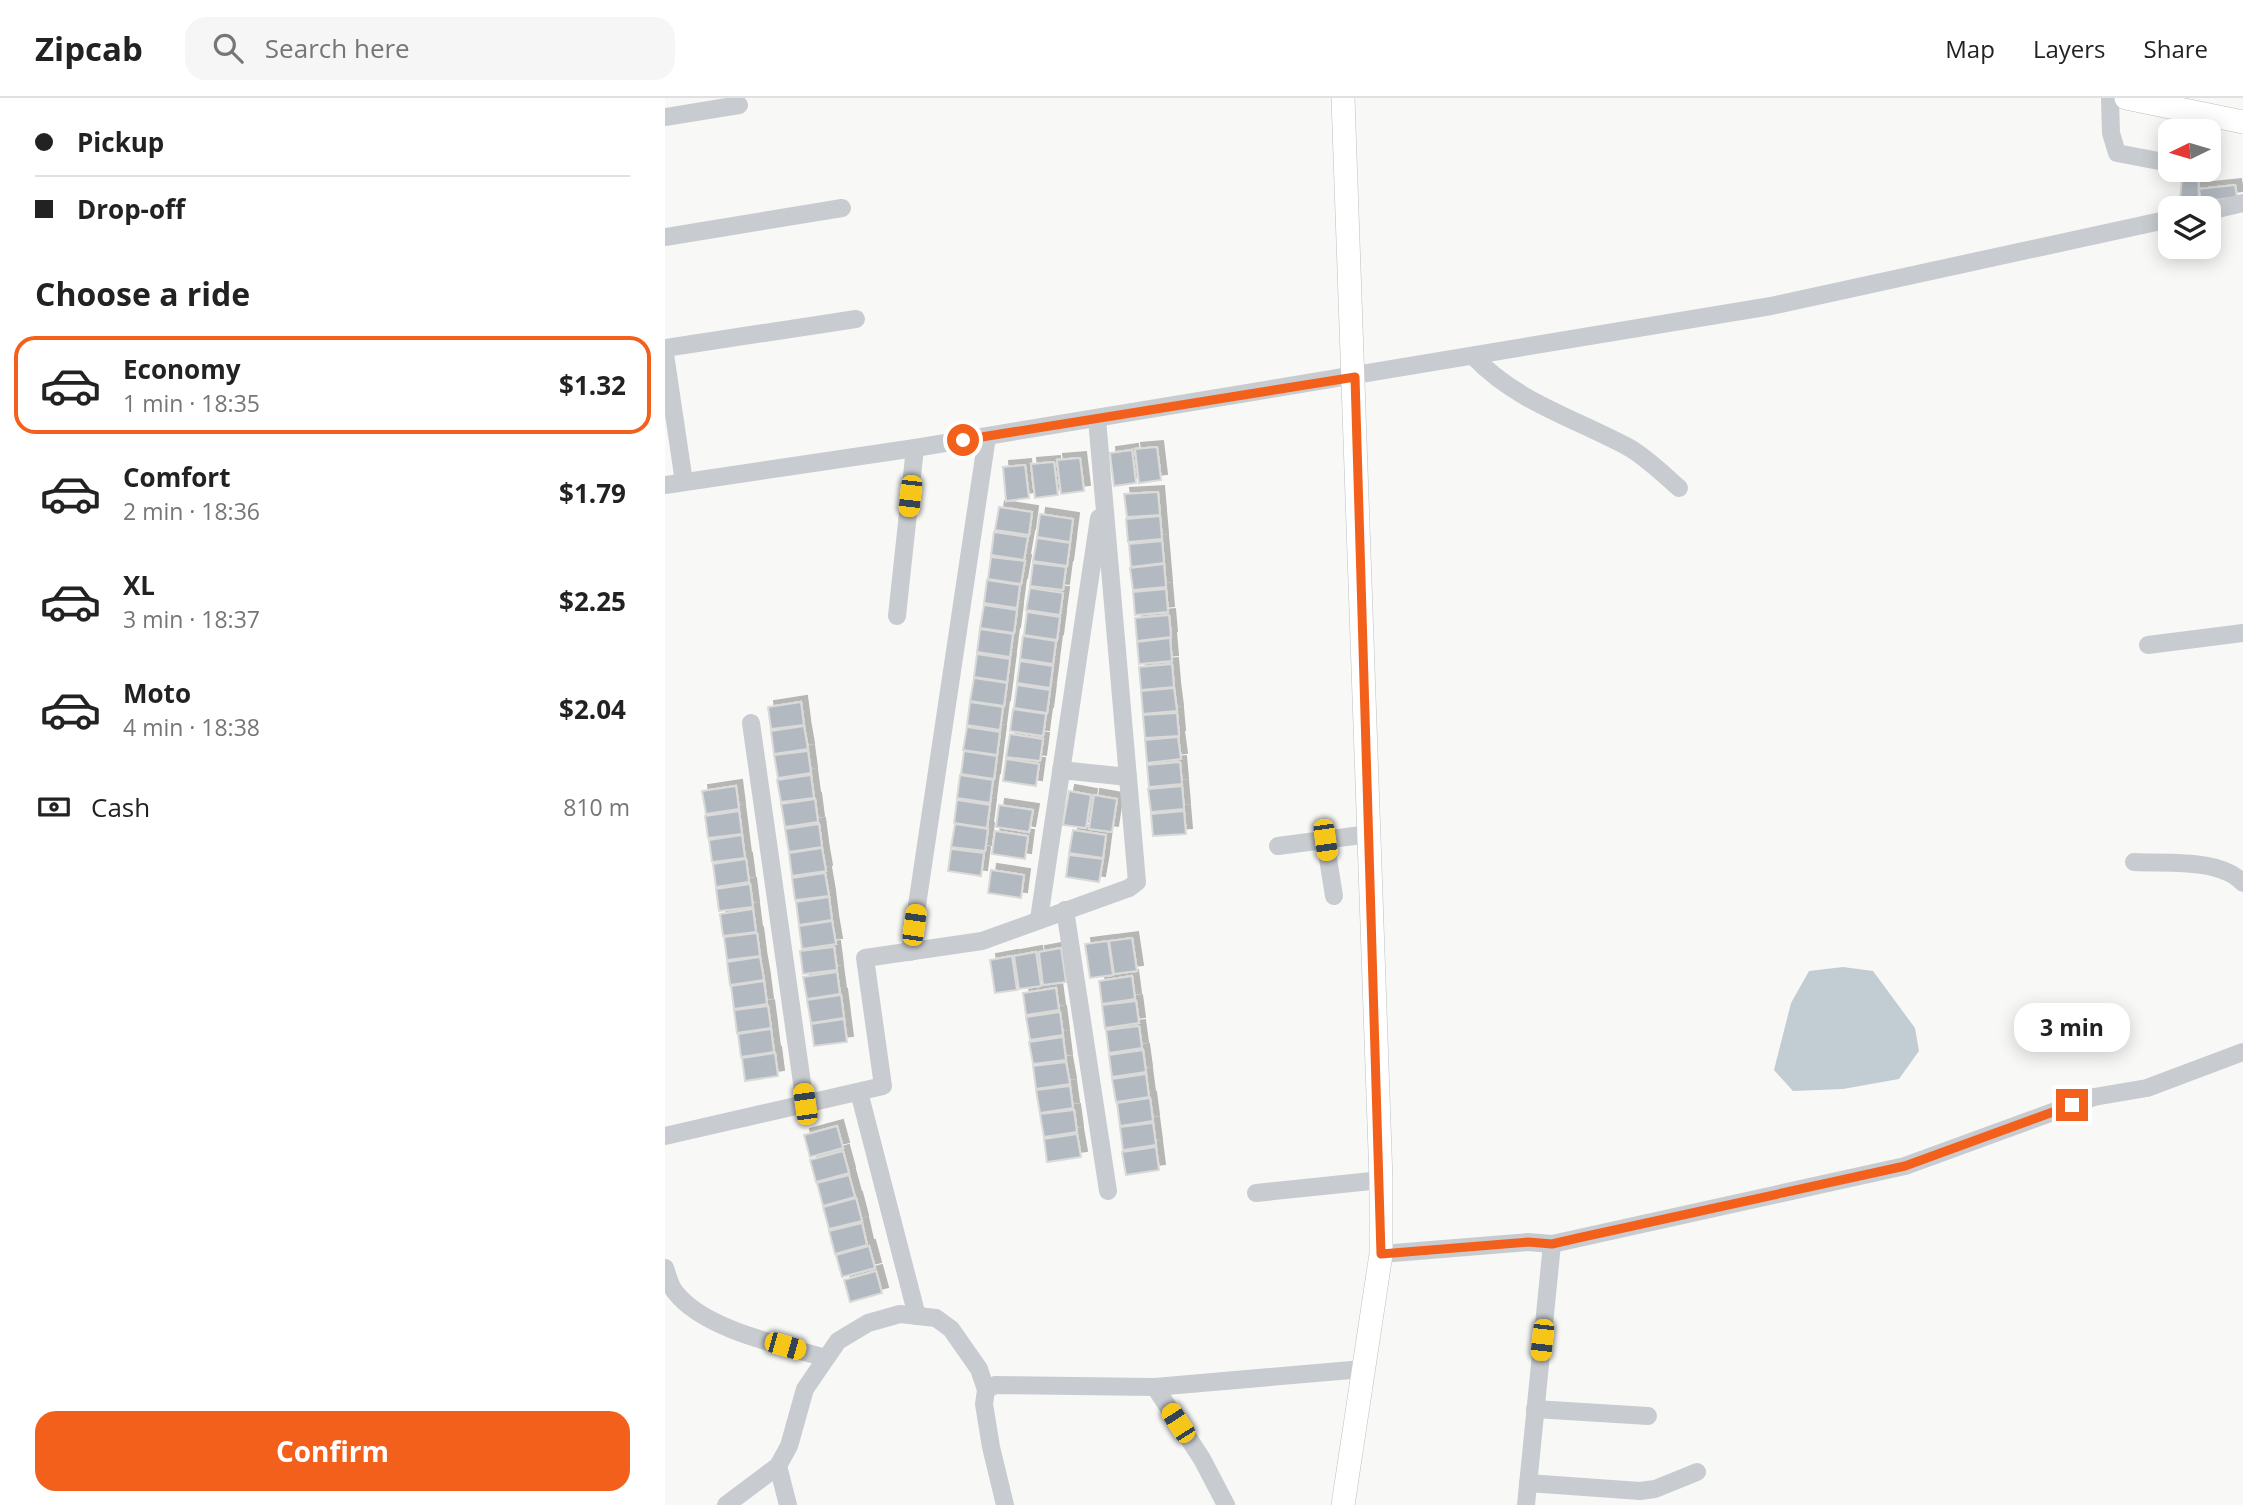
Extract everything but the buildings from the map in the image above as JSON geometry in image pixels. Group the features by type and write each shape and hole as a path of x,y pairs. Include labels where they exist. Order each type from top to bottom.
{"main road":[{"path":"1343,98 1355,377 1381,1180 1381,1254 1343,1505"},
{"path":"2126,98 2186,119"},
{"path":"2221,122 2243,122"}],"street":[{"path":"2109,98 2111,133 2117,153 2158,161"},
{"path":"665,117 739,105"},
{"path":"2221,208 2243,203"},
{"path":"665,237 842,208"},
{"path":"665,485 987,437 1771,306 2158,222"},
{"path":"665,348 856,319"},
{"path":"665,354 684,482"},
{"path":"1474,357 1492,376 1526,399 1632,449 1679,488"},
{"path":"665,1136 883,1086 865,958 982,942 1129,888 1137,882 1097,419"},
{"path":"910,952 987,437"},
{"path":"897,616 915,448"},
{"path":"1039,919 1103,487"},
{"path":"2148,645 2243,633"},
{"path":"751,723 805,1104"},
{"path":"1061,770 1128,777"},
{"path":"1278,846 1369,834"},
{"path":"1325,840 1334,897"},
{"path":"2134,862 2218,868 2234,873 2243,883"},
{"path":"1065,910 1108,1191"},
{"path":"1381,1254 1528,1242 1552,1244 1905,1166 2094,1097 2147,1088 2243,1052"},
{"path":"859,1092 917,1316"},
{"path":"1256,1193 1381,1180"},
{"path":"1526,1505 1552,1244"},
{"path":"665,1268 675,1292 702,1316 765,1340 826,1358"},
{"path":"726,1505 778,1466 789,1446 805,1389 838,1341 868,1323 899,1314 936,1318 951,1329 979,1369 986,1390 984,1404 991,1447 1005,1505"},
{"path":"986,1390 995,1385 1155,1387 1363,1368"},
{"path":"1155,1387 1202,1459 1226,1505"},
{"path":"1535,1409 1648,1416"},
{"path":"778,1466 788,1505"},
{"path":"1528,1483 1640,1491 1655,1489 1697,1472"}],"shaded area":[{"path":"1843,967 1873,971 1915,1028 1919,1051 1899,1079 1843,1089 1793,1091 1774,1070 1791,1003 1809,971"}],"route":[{"path":"963,440 1355,377 1381,1180 1381,1254 1528,1242 1552,1244 1682,1216 1905,1166 2072,1105"}]}
